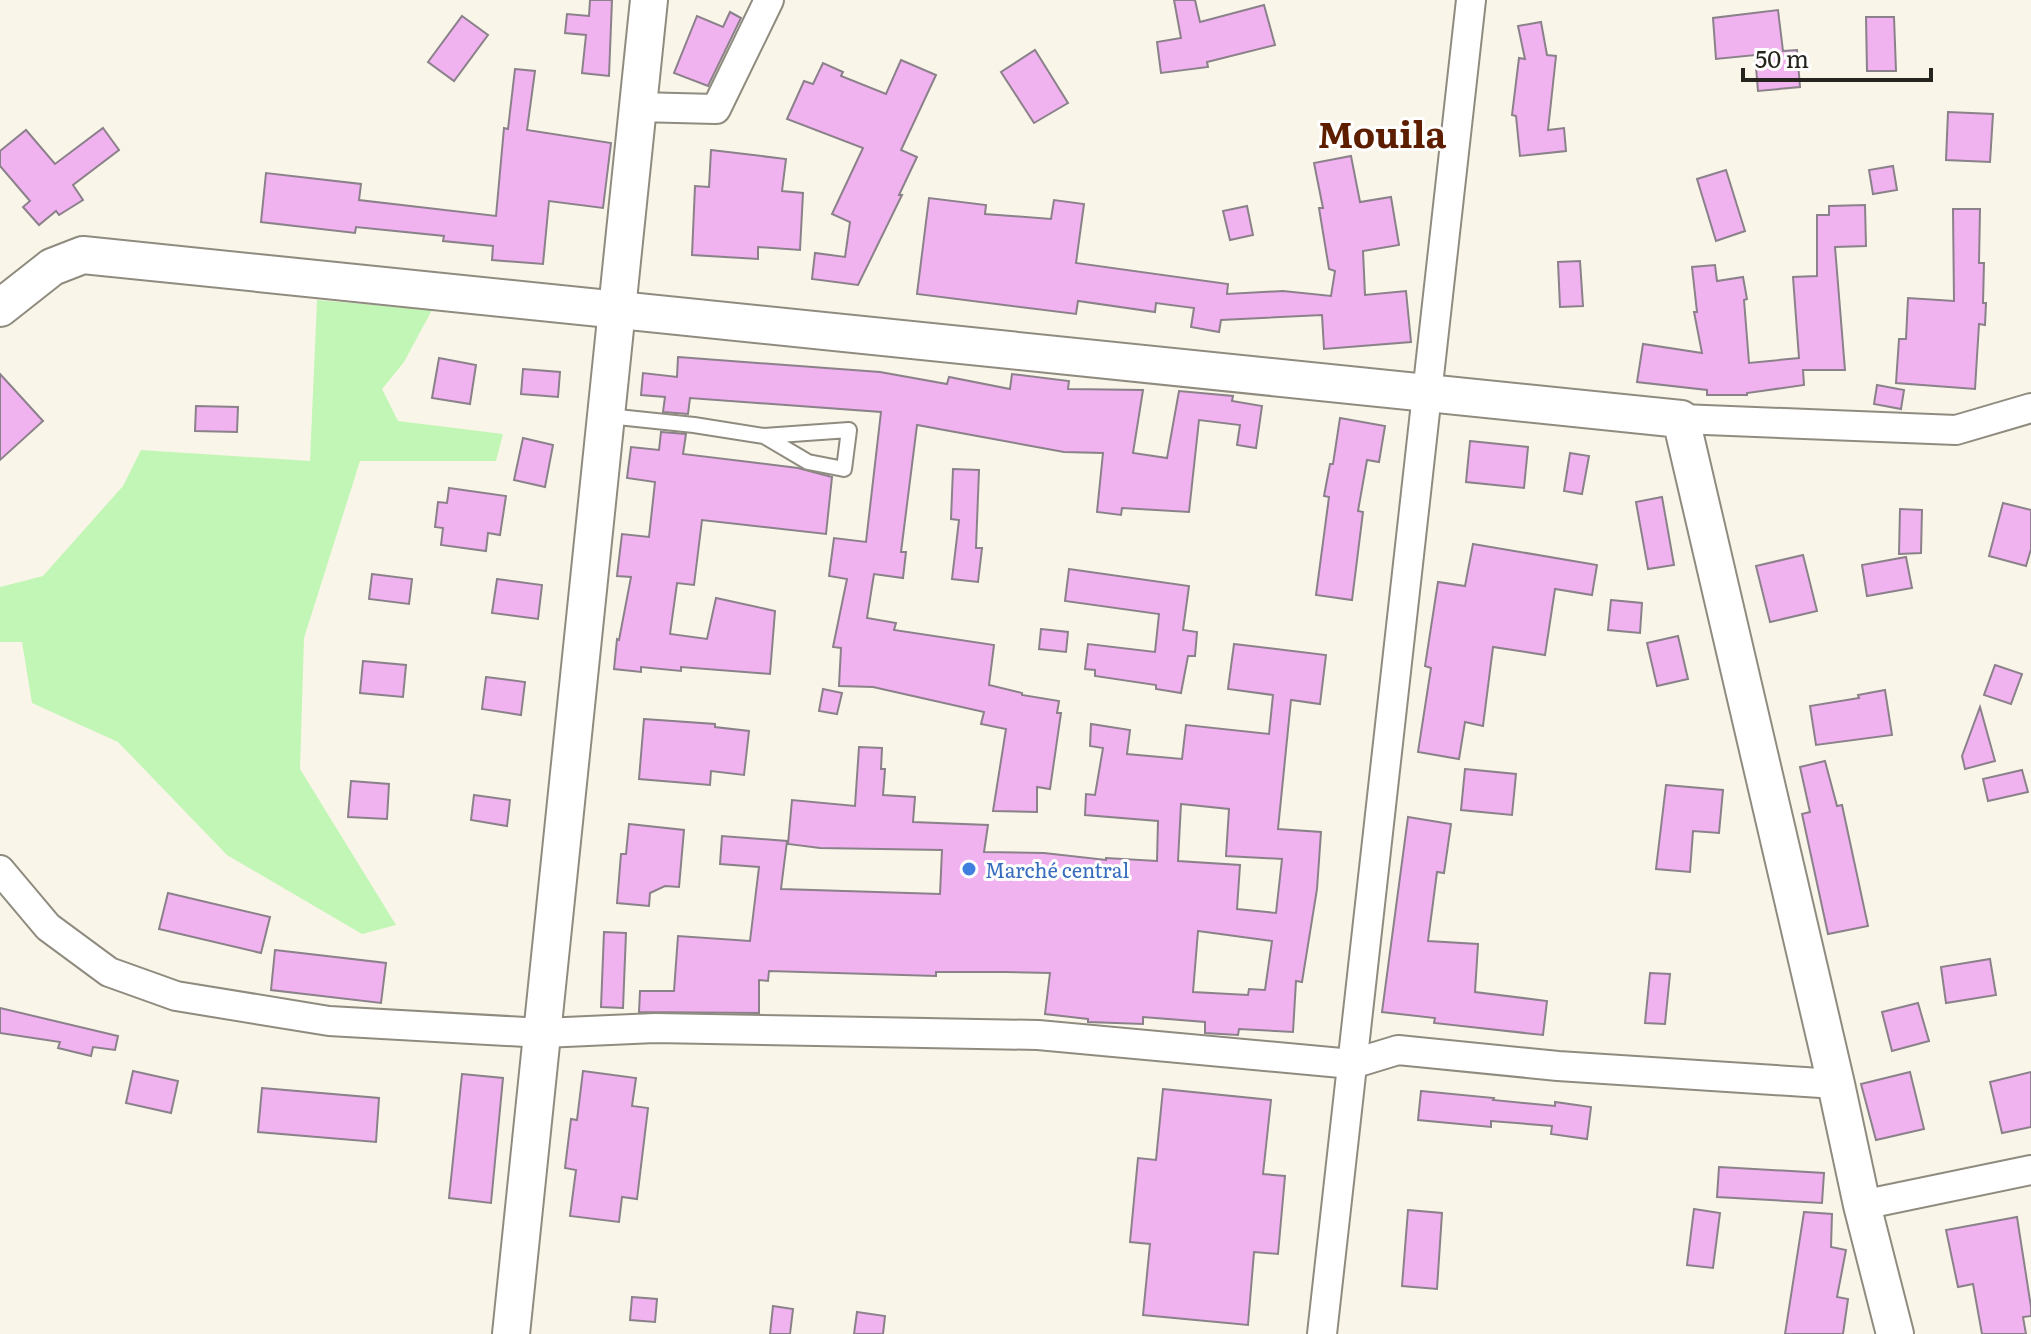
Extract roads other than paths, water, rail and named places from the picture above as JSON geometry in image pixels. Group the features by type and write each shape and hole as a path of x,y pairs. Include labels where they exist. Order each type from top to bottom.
{"street":[{"path":"511,1334 649,0"},
{"path":"637,107 716,109 769,0"},
{"path":"1322,1334 1471,0"},
{"path":"0,308 52,267 83,255 1681,419 1956,430 2031,408"},
{"path":"1681,419 1862,1205 1895,1334"},
{"path":"0,870 48,927 109,972 176,996 329,1021 543,1033 655,1028 1038,1035 1352,1064 1398,1050 1558,1066 1836,1084"},
{"path":"1862,1205 2031,1170"}],"lane":[{"path":"607,416 764,436 849,430 844,469 808,462 764,436"}],"place":[{"name":"Marché central","path":"969,869"}],"district":[{"name":"Mouila","path":"1382,132"}]}
